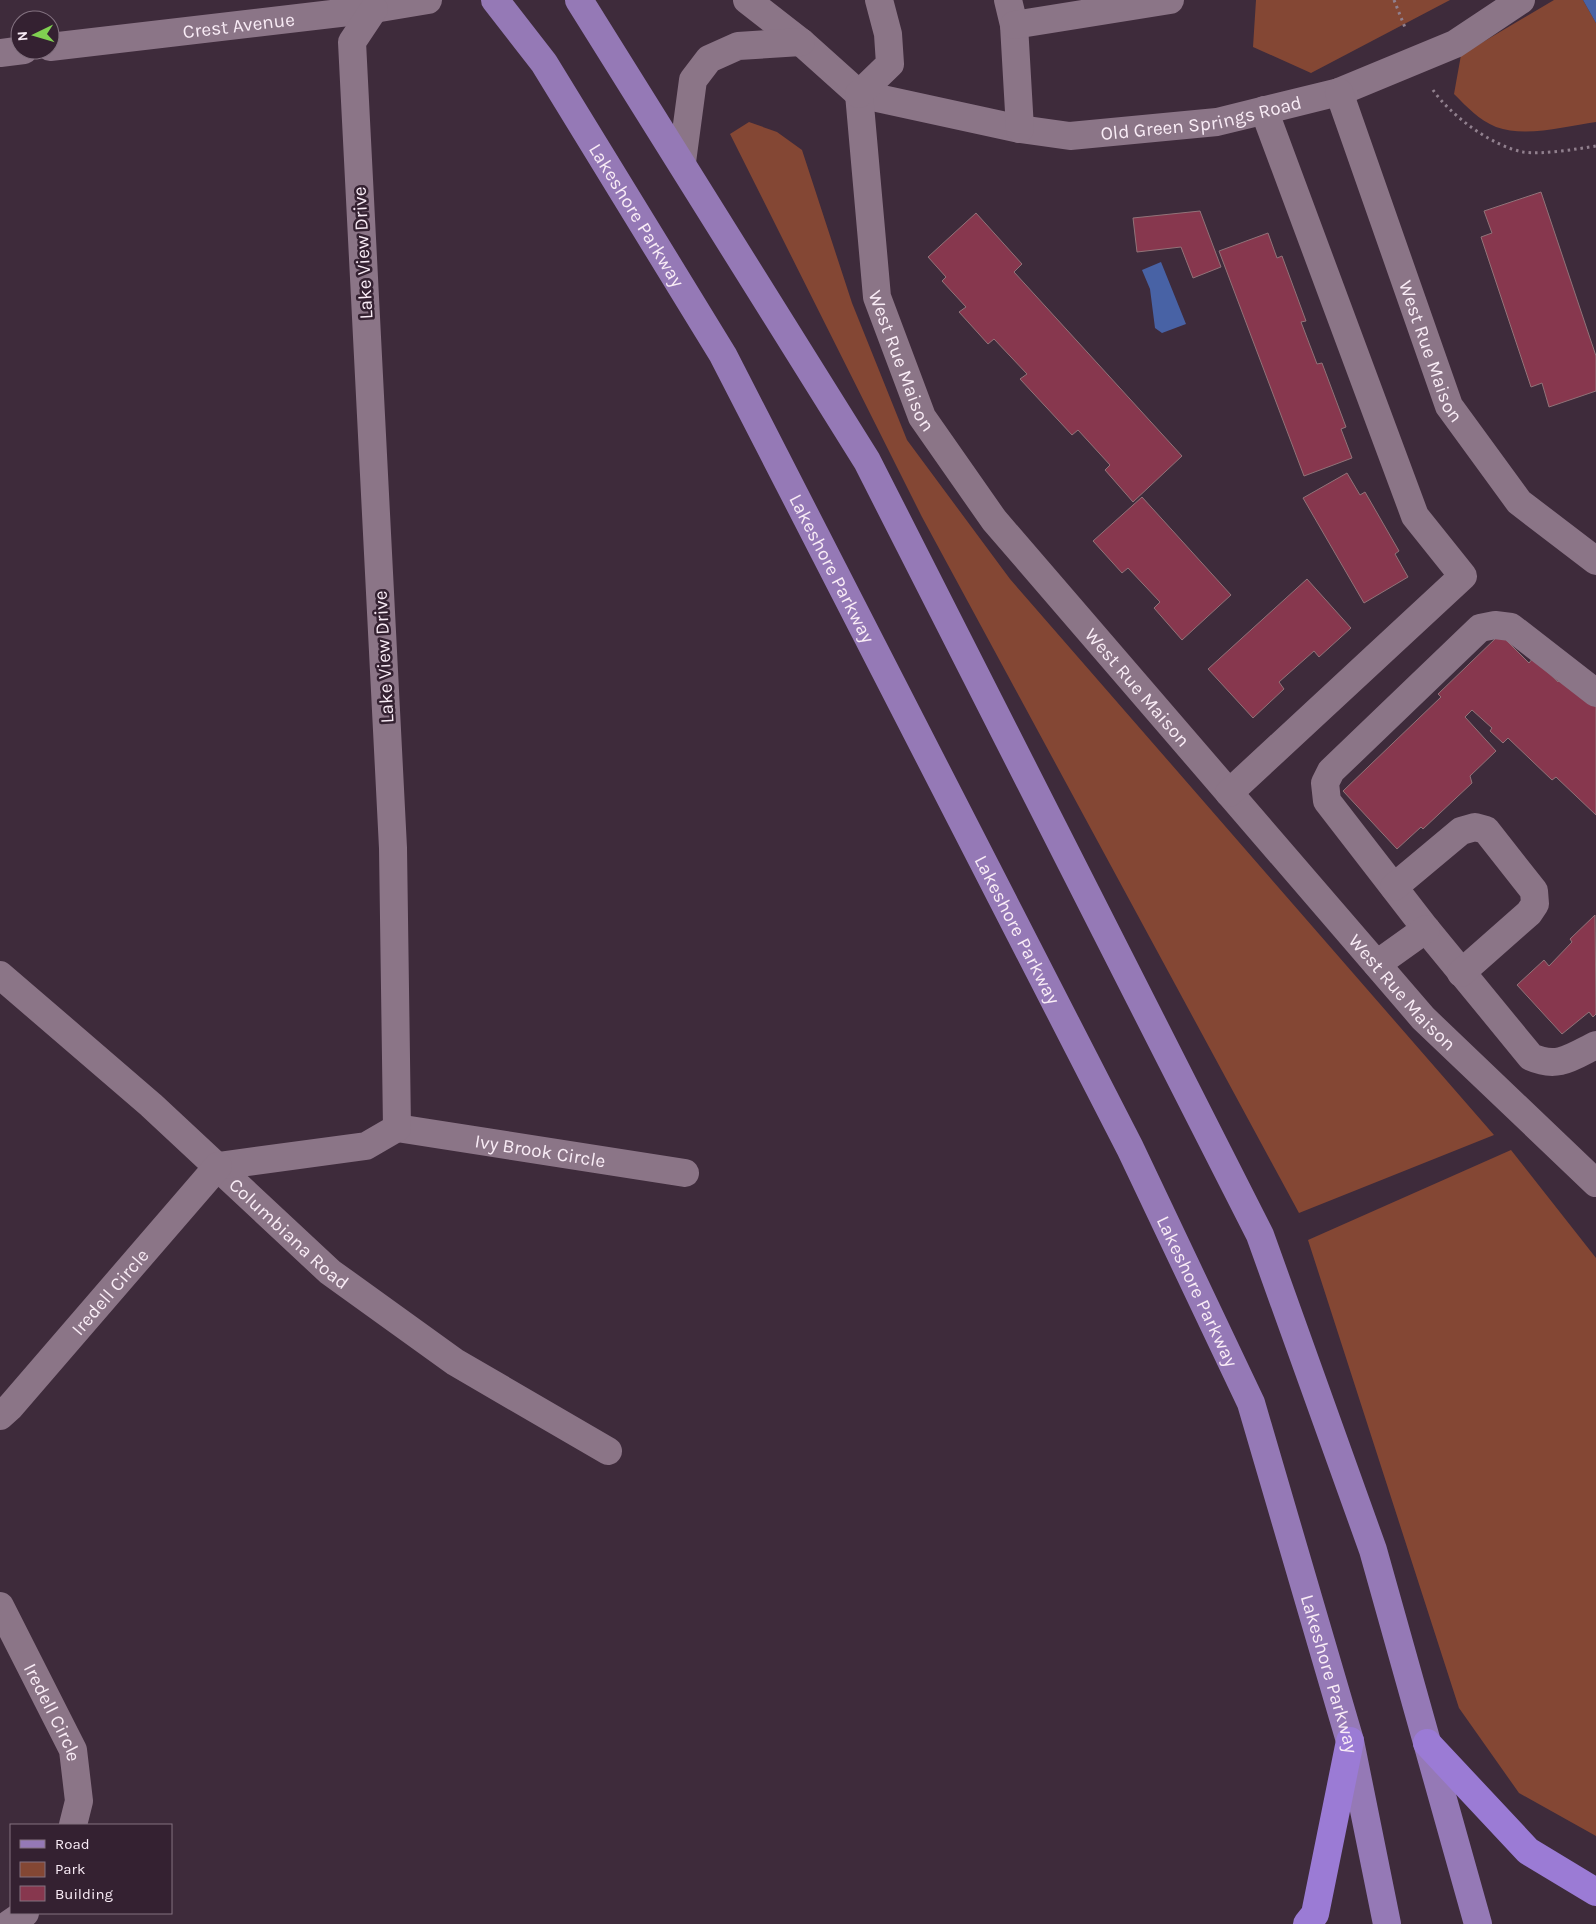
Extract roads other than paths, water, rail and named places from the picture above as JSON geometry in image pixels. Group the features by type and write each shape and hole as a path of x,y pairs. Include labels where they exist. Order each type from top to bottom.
{"highway":[{"path":"1307,1924 1315,1914 1350,1741"},
{"path":"1427,1743 1528,1851 1596,1892"}],"main road":[{"name":"Lakeshore Parkway","path":"495,0 544,63 723,355 1130,1148 1251,1403 1350,1741 1387,1924"},
{"path":"579,0 682,162 867,461 1260,1235 1373,1550 1478,1924"}],"street":[{"name":"Crest Avenue","path":"60,46 374,9 428,0"},
{"path":"748,0 801,42 859,94 890,64 888,34 879,0"},
{"path":"1020,129 1011,12 1170,0"},
{"name":"Old Green Springs Road","path":"859,94 1020,129 1070,136 1217,122 1339,92 1454,44 1521,0"},
{"name":"Lake View Drive","path":"374,9 352,42 393,848 396,1128"},
{"path":"682,162 693,80 709,59 738,46 801,42"},
{"name":"West Rue Maison","path":"1339,92 1449,406 1519,502 1596,561"},
{"name":"West Rue Maison","path":"859,94 877,297 922,417 994,520 1423,1018 1596,1183"},
{"path":"1229,793 1464,576 1415,516 1264,110"},
{"path":"1596,693 1511,627 1495,625 1480,628 1331,771 1325,783 1327,801 1461,973 1531,1057 1545,1063 1563,1062 1596,1045"},
{"path":"1394,887 1461,831 1475,827 1486,830 1510,860 1534,891 1535,904 1529,913 1461,973"},
{"path":"1377,964 1426,929"},
{"name":"Columbiana Road","path":"0,975 218,1166 330,1272 455,1362 608,1450"},
{"path":"218,1166 366,1146 396,1128"},
{"name":"Ivy Brook Circle","path":"396,1128 685,1173"},
{"name":"Iredell Circle","path":"0,1416 10,1407 218,1166"},
{"name":"Iredell Circle","path":"0,1606 72,1750 80,1801 73,1824"},
{"path":"9,1924 24,1914"}],"water":[{"path":"1583,0 1596,0 1596,23"},
{"path":"1161,262 1186,324 1162,333 1155,328 1150,289 1142,270"}]}
